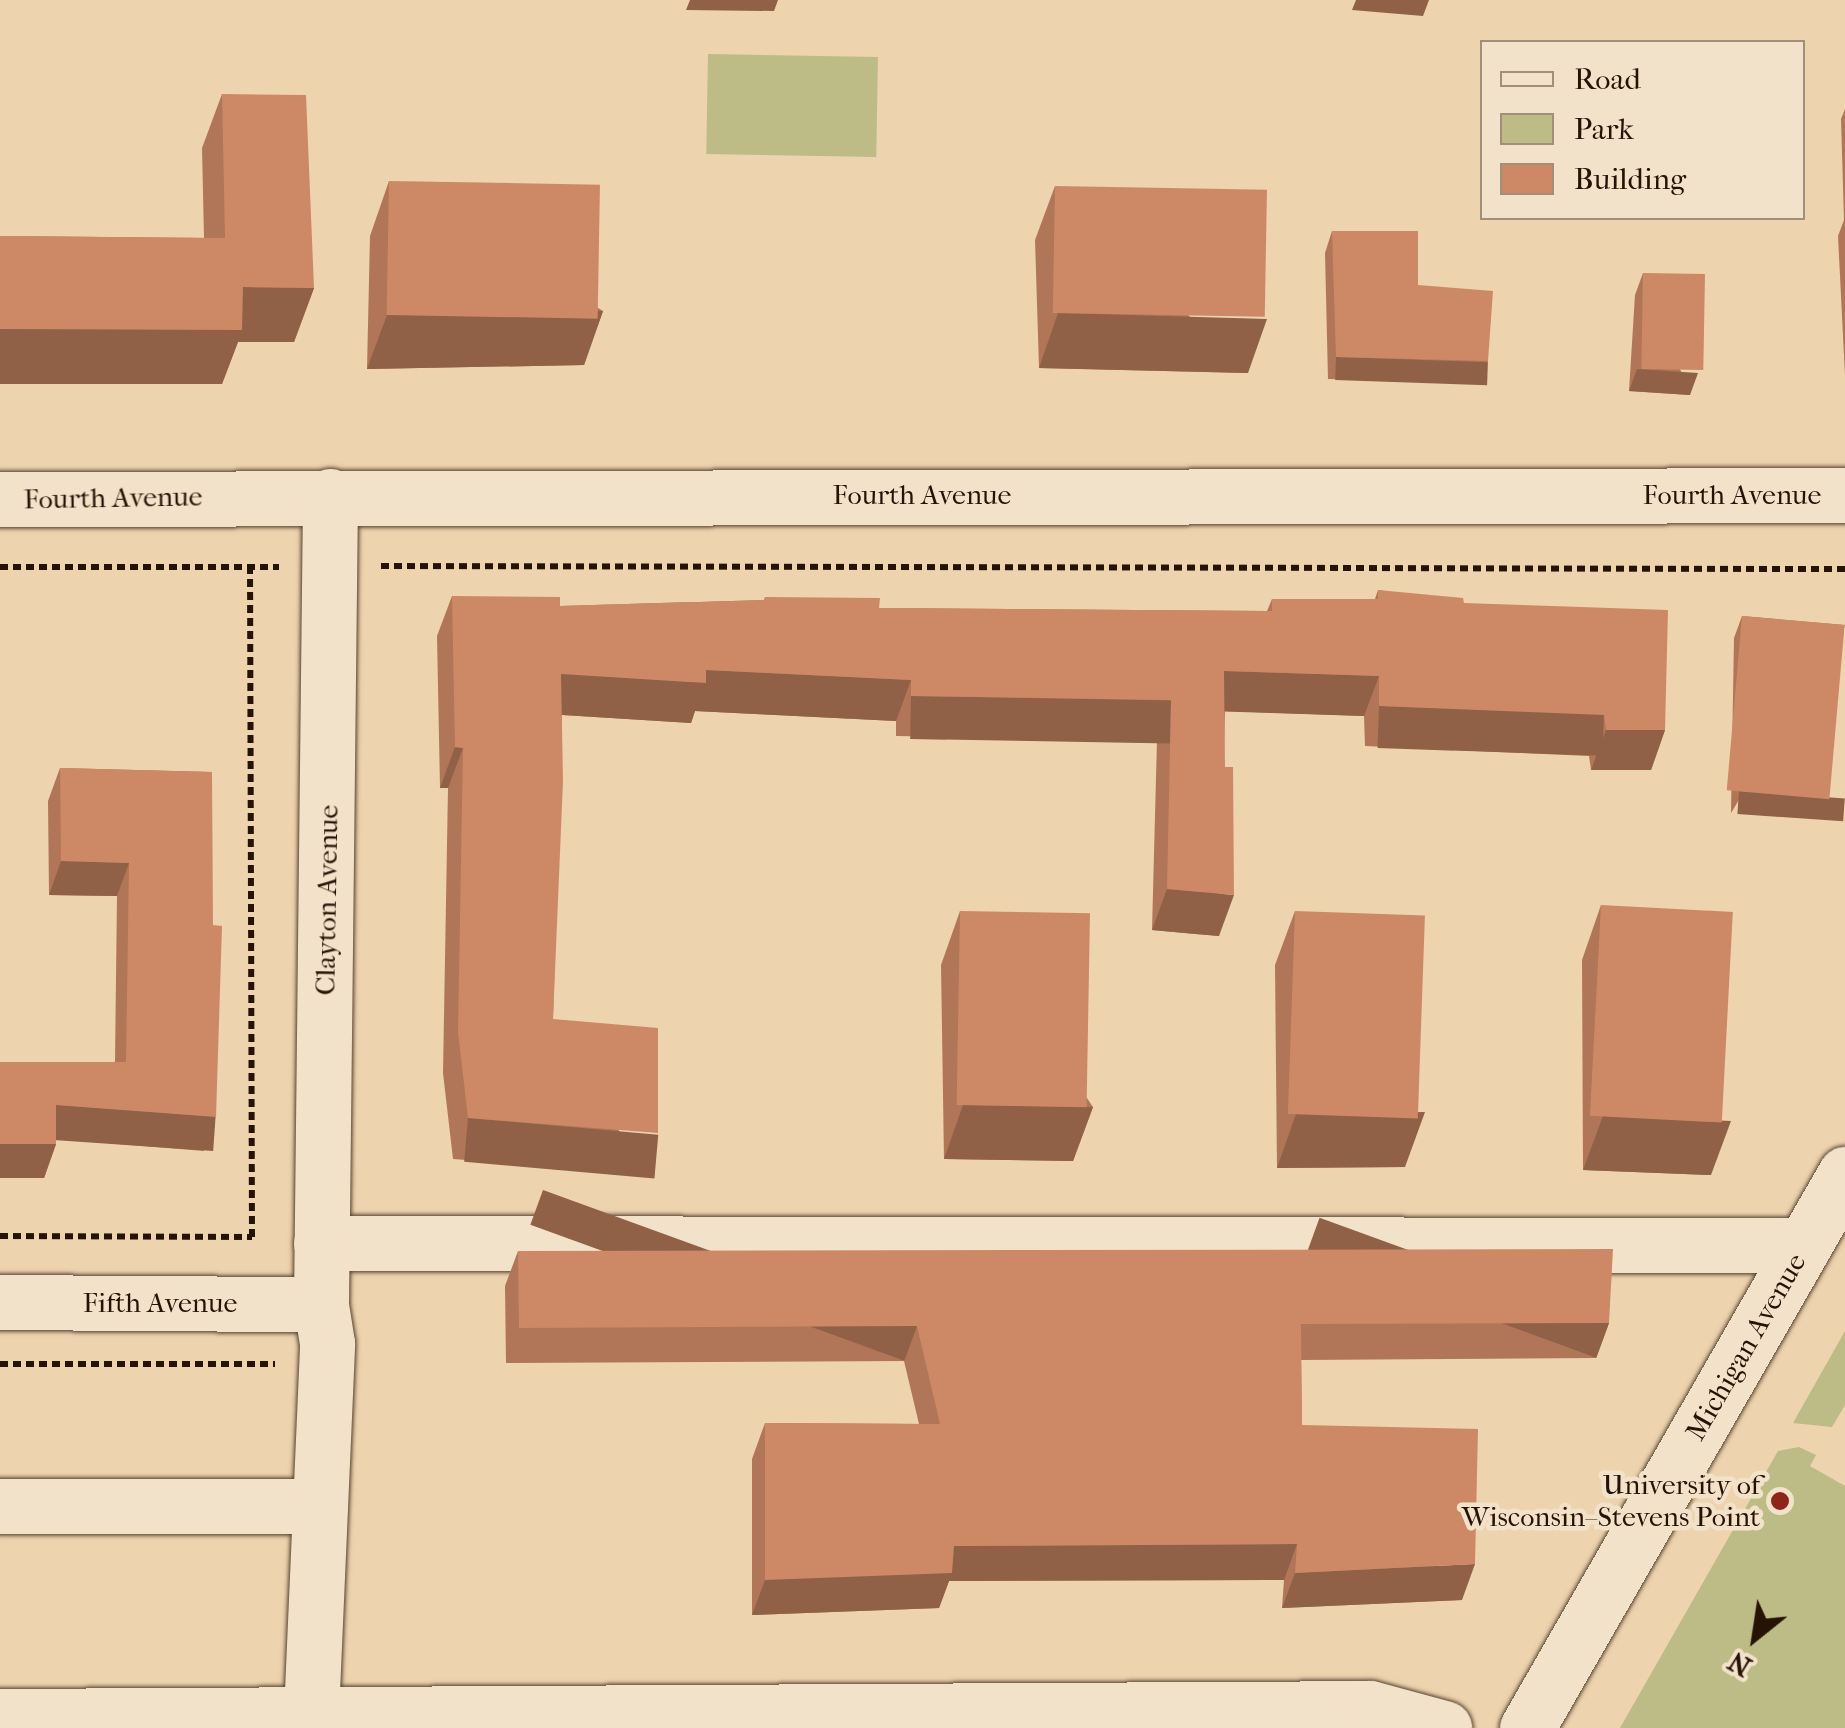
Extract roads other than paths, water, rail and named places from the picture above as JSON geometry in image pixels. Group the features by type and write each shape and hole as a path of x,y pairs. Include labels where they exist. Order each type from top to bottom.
{"street":[{"name":"Fourth Avenue","path":"0,499 1845,495"},
{"name":"Clayton Avenue","path":"311,1714 326,1364 321,1242 330,496"},
{"name":"Michigan Avenue","path":"1527,1728 1845,1174"},
{"path":"321,1242 1804,1245"},
{"name":"Fifth Avenue","path":"0,1302 321,1304"},
{"path":"0,1506 320,1506"},
{"path":"0,1716 1370,1708 1444,1728"}],"place":[{"name":"University of Wisconsin–Stevens Point","path":"1780,1501"}]}
